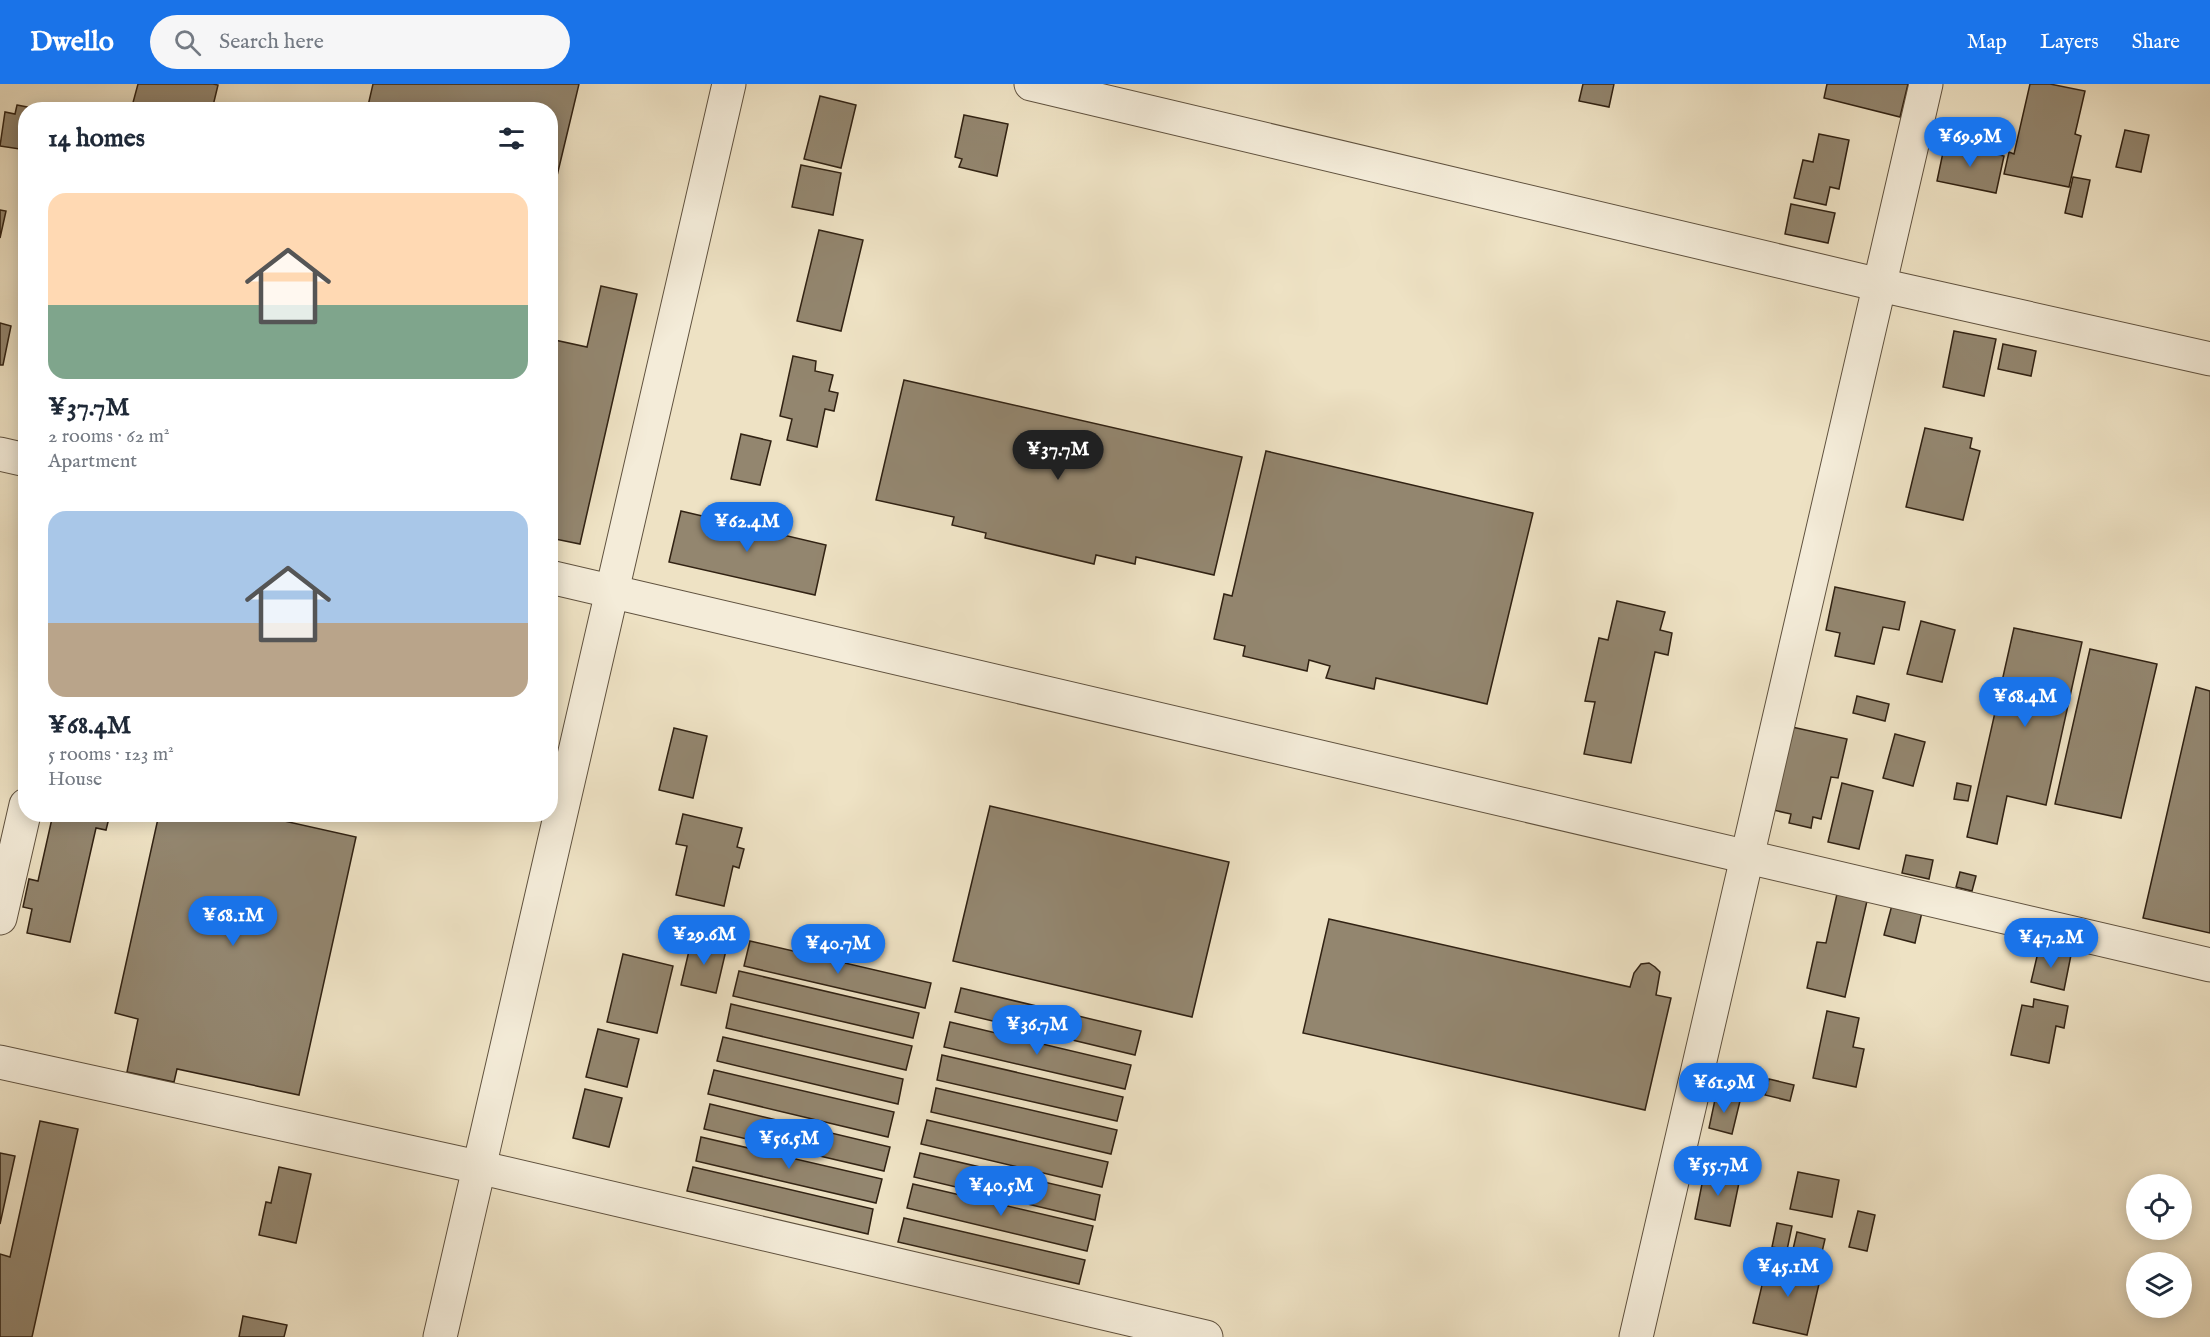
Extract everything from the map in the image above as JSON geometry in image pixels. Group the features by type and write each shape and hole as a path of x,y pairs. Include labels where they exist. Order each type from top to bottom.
{"street":[{"path":"440,1337 729,84"},
{"path":"1031,84 1880,285 2210,360"},
{"path":"1636,1337 1926,84"},
{"path":"0,454 18,458"},
{"path":"558,580 2210,965"},
{"path":"0,918 22,822"},
{"path":"0,1062 478,1167 1206,1337"}],"building":[{"path":"138,84 218,85 214,102 133,102"},
{"path":"373,84 579,84 558,172 558,102 369,102"},
{"path":"1583,84 1614,84 1609,107 1579,101"},
{"path":"1827,84 1908,84 1900,117 1824,98"},
{"path":"2030,84 2050,84 2085,91 2075,134 2081,136 2069,187 2004,174 2009,152 2014,154"},
{"path":"820,96 856,105 841,168 804,159"},
{"path":"18,105 18,149 0,146 5,112 15,114"},
{"path":"964,115 1008,124 997,176 959,167 962,159 955,157"},
{"path":"2125,130 2149,135 2141,172 2116,167"},
{"path":"1819,134 1849,140 1839,189 1830,187 1826,205 1794,198 1803,160 1813,162"},
{"path":"1945,143 2004,156 1996,193 1937,181"},
{"path":"801,165 841,173 833,215 792,207"},
{"path":"2073,177 2090,180 2082,217 2065,213"},
{"path":"1791,204 1835,213 1828,243 1785,234"},
{"path":"0,210 6,211 0,238"},
{"path":"819,230 863,240 841,331 797,321"},
{"path":"601,286 637,294 580,544 558,540 558,341 587,347"},
{"path":"0,323 11,326 3,365 0,365"},
{"path":"1954,331 1996,339 1984,396 1943,387"},
{"path":"2003,344 2036,351 2031,376 1998,369"},
{"path":"793,356 816,361 815,371 833,375 829,391 838,393 834,411 825,409 817,447 787,440 792,419 780,416"},
{"path":"904,380 1242,457 1214,575 1136,557 1135,564 1096,555 1094,564 985,538 986,533 952,525 954,517 876,500"},
{"path":"1925,428 1972,438 1970,448 1980,451 1963,520 1906,507"},
{"path":"741,434 771,441 760,485 731,479"},
{"path":"1266,451 1533,513 1487,704 1376,678 1374,689 1326,678 1330,666 1309,660 1307,671 1243,656 1245,646 1214,639 1224,594 1232,596"},
{"path":"681,511 826,545 815,595 669,562"},
{"path":"1835,587 1905,602 1899,630 1883,627 1874,664 1835,656 1840,633 1826,630"},
{"path":"1617,601 1665,612 1660,630 1672,633 1668,655 1655,652 1631,763 1584,754 1595,702 1585,701 1599,638 1608,640"},
{"path":"1921,621 1955,630 1942,682 1907,674"},
{"path":"2014,628 2082,642 2046,805 2007,796 1997,844 1967,837"},
{"path":"2090,649 2157,664 2121,818 2055,804"},
{"path":"2196,687 2210,691 2210,933 2143,918"},
{"path":"1857,696 1889,704 1885,721 1853,713"},
{"path":"1792,727 1847,739 1838,778 1831,777 1821,819 1813,817 1811,828 1789,823 1791,814 1773,810"},
{"path":"674,728 707,736 693,798 659,790"},
{"path":"1895,734 1925,742 1913,786 1883,778"},
{"path":"1842,783 1873,791 1859,849 1828,842"},
{"path":"1957,783 1971,786 1968,801 1954,799"},
{"path":"990,806 1229,862 1192,1017 953,961"},
{"path":"683,814 742,828 737,847 744,849 739,868 733,866 724,906 676,895 687,846 676,844"},
{"path":"51,822 108,822 106,830 96,828 70,942 27,933 32,909 23,907 29,879 38,881"},
{"path":"157,822 289,822 356,837 299,1095 177,1069 174,1082 127,1072 138,1019 115,1013"},
{"path":"1906,855 1933,860 1929,879 1902,873"},
{"path":"1960,872 1976,876 1972,891 1956,887"},
{"path":"1837,894 1867,901 1845,997 1807,988 1817,942 1826,943"},
{"path":"1892,905 1922,912 1915,943 1884,935"},
{"path":"1329,919 1630,987 1634,973 1641,964 1649,963 1660,972 1656,995 1671,998 1645,1110 1303,1033"},
{"path":"692,938 727,946 716,993 681,985"},
{"path":"750,941 931,983 925,1008 744,966"},
{"path":"2039,948 2071,955 2064,990 2031,982"},
{"path":"623,954 673,966 657,1033 607,1022"},
{"path":"739,971 919,1013 913,1038 733,996"},
{"path":"961,988 1141,1031 1135,1055 955,1012"},
{"path":"2034,999 2068,1006 2064,1028 2056,1026 2049,1063 2011,1055 2022,1005 2033,1007"},
{"path":"731,1004 912,1046 906,1070 726,1028"},
{"path":"1827,1011 1859,1018 1853,1047 1864,1049 1856,1087 1813,1078"},
{"path":"950,1022 1131,1065 1125,1089 944,1047"},
{"path":"598,1029 639,1039 627,1087 586,1077"},
{"path":"723,1037 903,1079 898,1104 717,1061"},
{"path":"942,1055 1123,1097 1117,1121 937,1080"},
{"path":"714,1070 894,1112 888,1137 708,1094"},
{"path":"1769,1079 1794,1085 1790,1101 1765,1095"},
{"path":"936,1088 1117,1130 1111,1154 931,1112"},
{"path":"585,1089 622,1098 609,1147 573,1138"},
{"path":"1716,1095 1740,1101 1732,1134 1709,1128"},
{"path":"710,1104 890,1147 884,1171 704,1129"},
{"path":"927,1120 1108,1162 1102,1187 921,1144"},
{"path":"40,1121 78,1129 32,1337 0,1337 0,1254 10,1257"},
{"path":"701,1137 882,1179 876,1203 696,1161"},
{"path":"0,1153 15,1156 0,1224"},
{"path":"920,1153 1100,1195 1095,1220 914,1177"},
{"path":"279,1167 311,1174 296,1243 259,1235 266,1202 271,1203"},
{"path":"693,1167 873,1209 868,1234 687,1191"},
{"path":"1712,1168 1741,1173 1730,1226 1695,1219 1704,1174 1711,1176"},
{"path":"1798,1172 1839,1180 1832,1217 1790,1209"},
{"path":"913,1184 1093,1226 1087,1251 907,1208"},
{"path":"1858,1211 1875,1215 1867,1251 1849,1247"},
{"path":"904,1218 1085,1260 1079,1284 898,1242"},
{"path":"1777,1223 1792,1226 1787,1250 1772,1247"},
{"path":"1797,1232 1825,1239 1819,1265 1791,1258"},
{"path":"1775,1261 1822,1271 1807,1335 1753,1323 1763,1281 1770,1282"},
{"path":"243,1316 287,1325 284,1337 239,1337"}]}
